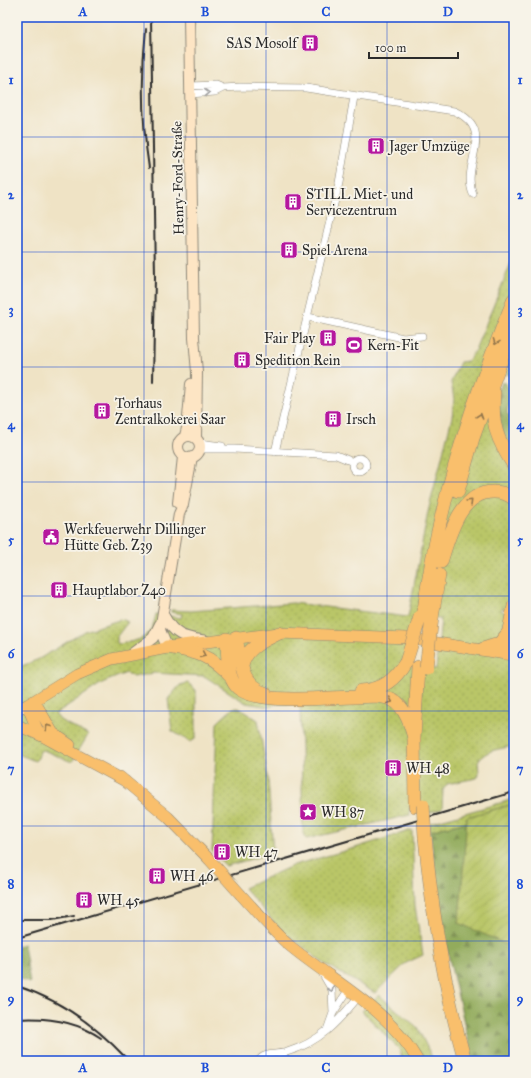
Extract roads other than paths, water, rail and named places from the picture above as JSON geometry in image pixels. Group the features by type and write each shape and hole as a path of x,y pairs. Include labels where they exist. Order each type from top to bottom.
{"highway":[{"path":"456,1061 444,1019 431,954 414,738 417,666 425,618 441,562 465,465 497,362 514,299"},
{"path":"497,362 514,324"},
{"path":"489,385 494,425 503,448 514,466"},
{"path":"419,805 422,756 417,666 425,618 425,600 444,508 458,456 489,385"},
{"path":"441,562 457,519 474,498 482,494 498,492 514,499"},
{"path":"510,654 510,628 514,606"},
{"path":"482,649 499,644 504,639 510,628"},
{"path":"242,666 243,659 250,650 279,633"},
{"path":"232,638 246,680 251,687 264,693 369,691 381,687 396,676 417,666"},
{"path":"232,638 232,679"},
{"path":"510,654 514,641"},
{"path":"167,647 202,654 217,663 242,692 258,697 371,696 389,699 402,709 410,723 414,738"},
{"path":"421,837 429,880 439,952 453,1017 465,1061"}],"main road":[{"path":"26,705 93,666 130,655 167,647 279,633 314,633 407,638 510,654"},
{"path":"26,705 37,729 44,737"},
{"path":"26,705 53,733 125,781 168,817 286,942 376,1009 409,1047 418,1061"},
{"path":"17,725 44,737 125,781"}],"street":[{"name":"Henry-Ford-Straße","path":"189,17 194,338 197,372 198,443"},
{"path":"190,90 216,85 223,88 306,88 354,97 448,110 466,118 476,130 470,182 473,194"},
{"path":"275,452 339,183 354,97"},
{"path":"308,317 403,338 422,336"},
{"name":"Henry-Ford-Straße","path":"185,436 187,428 194,338"},
{"path":"198,443 197,454 188,457 178,452 177,445 180,439 185,436 191,436 198,443 234,449 336,455 353,462"},
{"path":"167,647 160,630 164,616 179,514 184,506 188,457"},
{"path":"164,616 169,626 178,634 208,641"},
{"path":"130,655 153,638 164,616"},
{"path":"319,968 332,990 333,1013"},
{"path":"327,1030 333,1013 350,989"},
{"path":"259,1060 266,1055 285,1053 306,1046 320,1038 333,1026 359,996"}],"railway":[{"path":"151,17 155,277 153,381"},
{"path":"146,29 143,63 143,98 149,168"},
{"path":"17,938 514,792"},
{"path":"17,920 52,920 74,916"},
{"path":"17,986 63,1006 89,1024 126,1058"},
{"path":"17,1019 60,1021 91,1032 101,1038"}],"place":[{"name":"SAS Mosolf","path":"310,43"},
{"name":"Jager Umzüge","path":"376,146"},
{"name":"STILL Miet- und Servicezentrum","path":"293,202"},
{"name":"Spiel Arena","path":"289,250"},
{"name":"Fair Play","path":"328,338"},
{"name":"Kern-Fit","path":"354,345"},
{"name":"Spedition Rein","path":"242,360"},
{"name":"Torhaus Zentralkokerei Saar","path":"102,411"},
{"name":"Irsch","path":"333,419"},
{"name":"Werkfeuerwehr Dillinger Hütte Geb. Z39","path":"51,537"},
{"name":"Hauptlabor Z40","path":"59,590"},
{"name":"WH 48","path":"393,768"},
{"name":"WH 87","path":"308,812"},
{"name":"WH 47","path":"222,852"},
{"name":"WH 46","path":"157,876"},
{"name":"WH 45","path":"84,900"}]}
